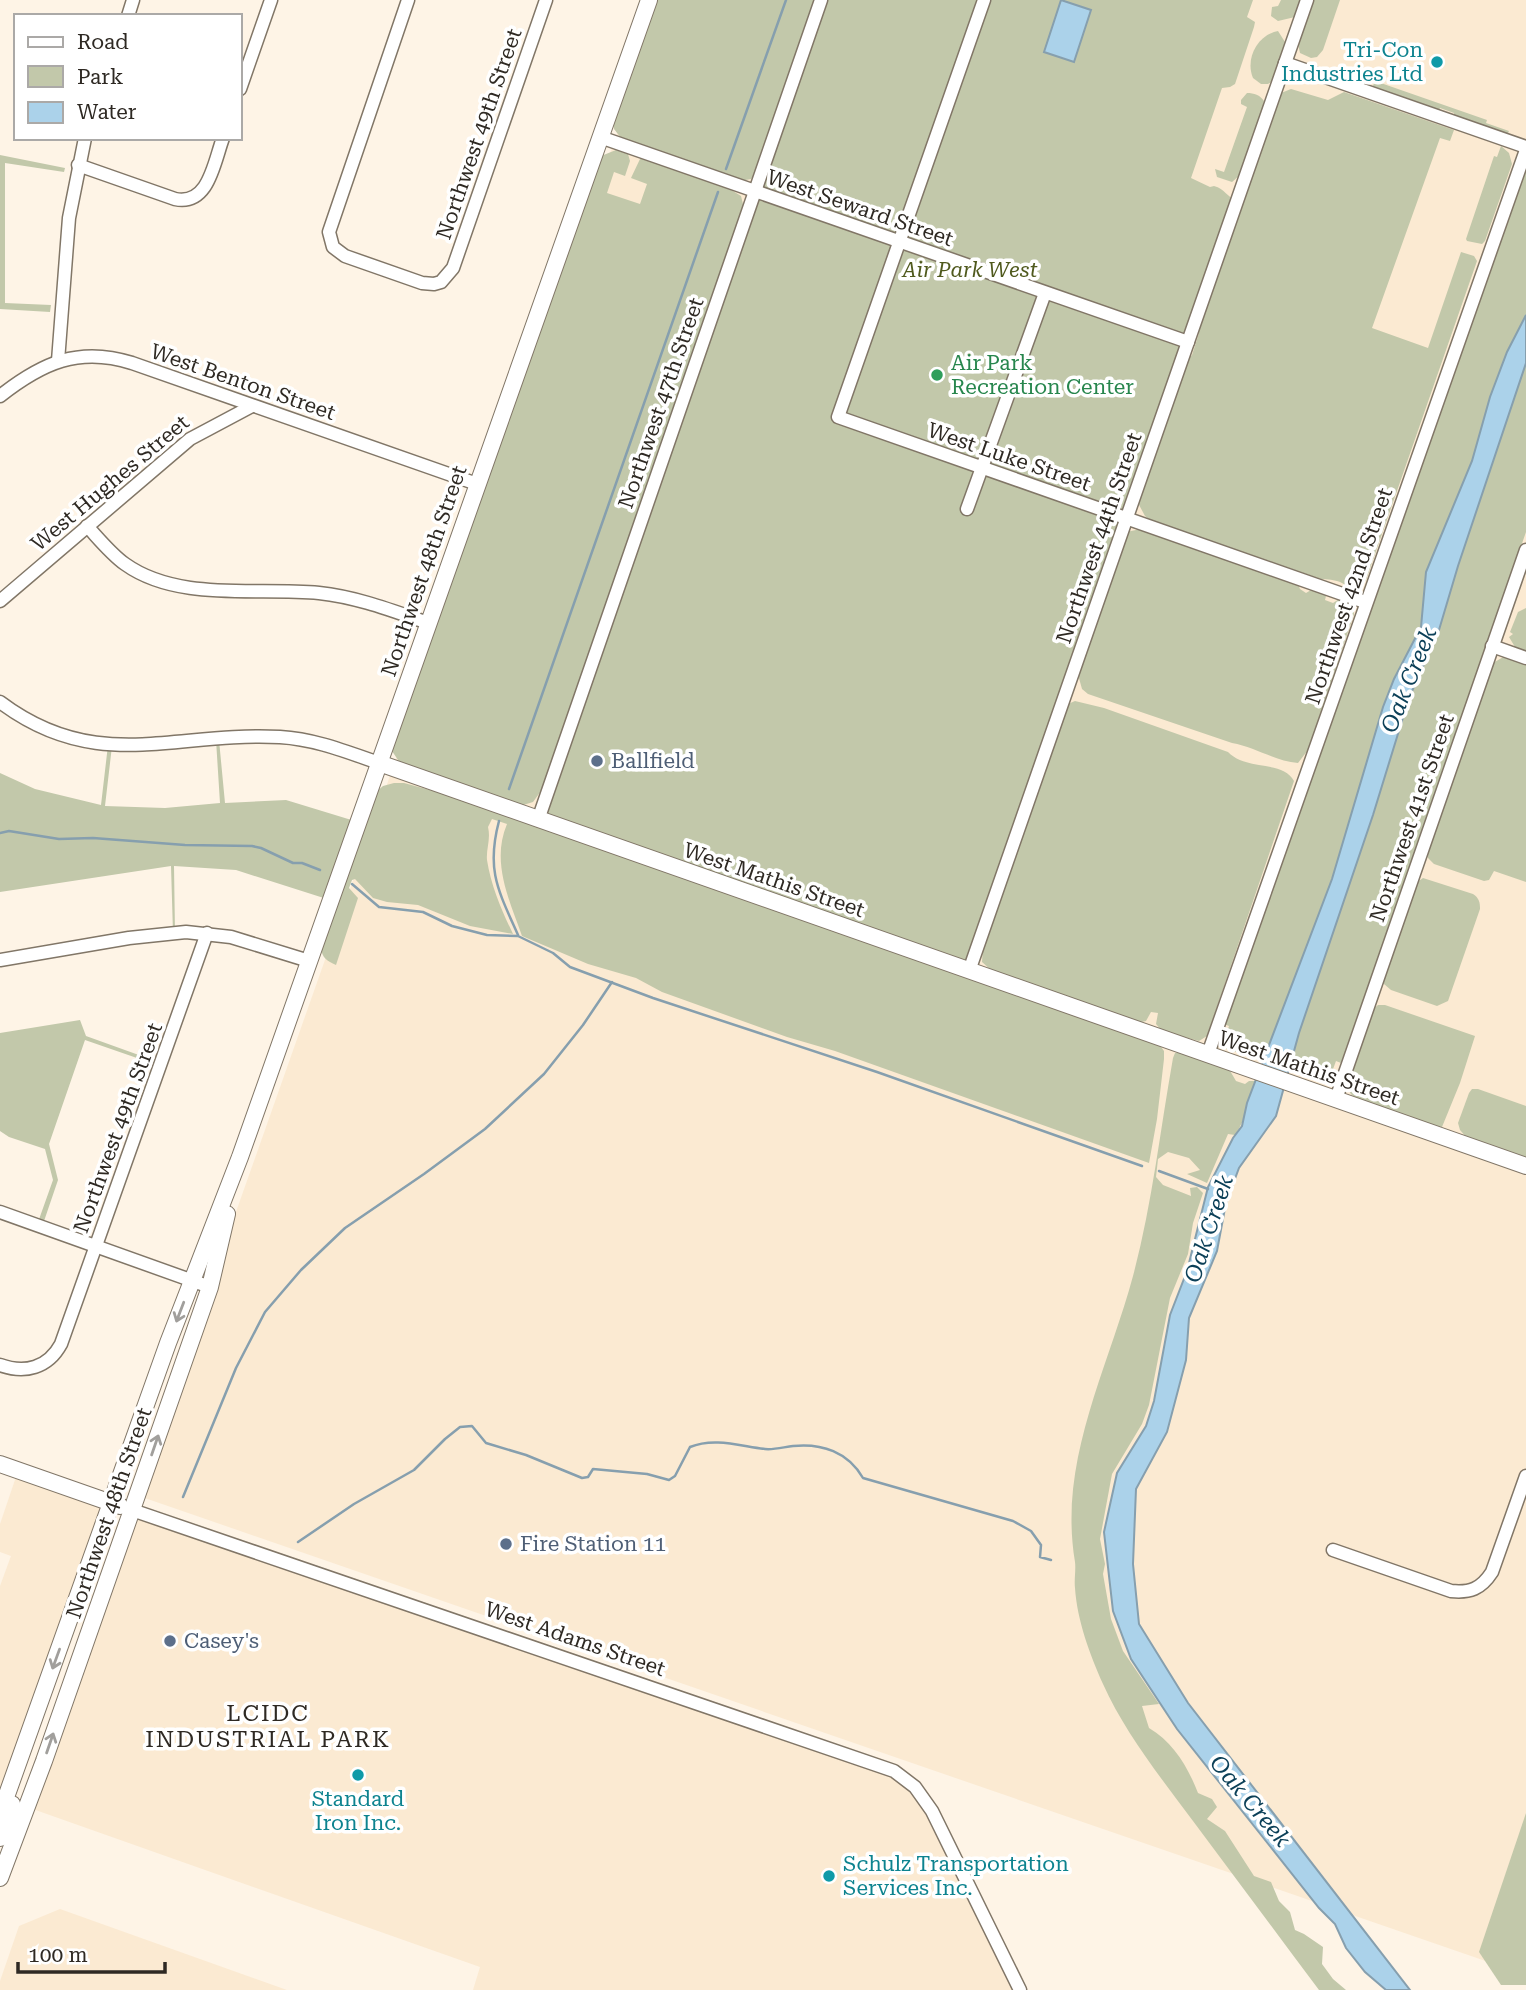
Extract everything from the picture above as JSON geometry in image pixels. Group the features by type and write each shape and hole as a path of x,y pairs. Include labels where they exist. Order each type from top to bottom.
{"main road":[{"name":"Northwest 48th Street","path":"0,1814 4,1792 240,1157 649,0"},
{"name":"West Mathis Street","path":"379,763 1526,1166"},
{"name":"Northwest 48th Street","path":"0,1878 40,1772 209,1287 240,1157"},
{"name":"West Adams Street","path":"0,1464 132,1510"},
{"path":"0,1838 13,1802 13,1798 4,1792"}],"street":[{"path":"242,83 271,0"},
{"name":"Northwest 49th Street","path":"408,0 330,225 329,238 336,250 345,256 426,284 434,284 445,279 453,268 546,0"},
{"name":"Northwest 47th Street","path":"538,820 821,0"},
{"path":"900,242 984,0"},
{"name":"Northwest 44th Street","path":"969,971 1307,0"},
{"path":"1285,63 1526,149"},
{"name":"West Seward Street","path":"600,138 1188,342"},
{"path":"58,361 69,218 84,140"},
{"path":"78,165 179,200 188,200 200,194 207,184 222,140"},
{"name":"Northwest 42nd Street","path":"1208,1054 1526,149"},
{"name":"West Luke Street","path":"900,242 838,417 1365,601"},
{"path":"967,509 1045,293"},
{"name":"West Benton Street","path":"0,396 34,371 58,361 84,356 118,359 477,484"},
{"name":"West Hughes Street","path":"0,601 190,439 252,406"},
{"path":"87,526 127,565 163,583 188,588 334,595 369,603 428,623"},
{"name":"Northwest 41st Street","path":"1336,1099 1526,550"},
{"path":"1492,646 1526,658"},
{"name":"West Mathis Street","path":"0,702 37,725 69,737 97,743 139,747 258,736 283,737 312,741 379,763"},
{"path":"0,960 159,934 207,933 255,942 309,961"},
{"name":"Northwest 49th Street","path":"0,1365 24,1370 39,1366 54,1354 65,1336 207,933"},
{"path":"0,1212 209,1287"},
{"path":"1333,1550 1451,1591 1475,1590 1485,1583 1492,1572 1526,1476"},
{"name":"West Adams Street","path":"132,1510 894,1771 915,1787 932,1811 1020,1990"}],"shaded area":[{"path":"664,0 821,0 538,819 1237,201 1183,181 1245,0 1526,0 1526,1975 136,1495"},
{"path":"18,1471 112,1503 8,1793 0,1790 0,1586 11,1556 0,1552 0,1524"},
{"path":"132,1510 884,1766 915,1787 1020,1990 473,1990 480,1967 27,1807"},
{"path":"60,1909 287,1990 0,1990 0,1981 19,1926"}],"green space":[{"path":"657,0 817,0 755,175 751,179 740,181 621,138 614,129 613,122"},
{"name":"Air Park West","path":"821,0 1253,0 1247,17 1255,22 1254,27 1235,84 1222,88 1191,178 1210,187 1218,187 1237,201 969,971 538,820"},
{"path":"1281,0 1300,0 1295,17 1278,21 1271,16 1272,7 1278,6"},
{"path":"1314,0 1340,0 1323,50 1317,57 1311,58 1300,53 1298,44"},
{"path":"1278,31 1285,42 1273,81 1261,84 1253,78 1252,56 1264,37"},
{"path":"1375,81 1487,120 1486,123 1509,131 1507,135 1454,116 1454,113 1440,108 1439,111 1372,88"},
{"path":"1291,89 1328,100 1344,92 1454,130 1450,141 1440,138 1372,328 1428,348 1461,252 1474,256 1477,261 1366,580 1356,588 1321,579 1150,520 1138,503 1188,359 1192,355 1198,329 1281,93"},
{"path":"1247,93 1257,95 1264,101 1240,175 1232,182 1217,177 1215,169 1224,172 1247,107 1241,104 1241,100"},
{"path":"1501,146 1509,153 1512,164 1485,241 1482,244 1467,241 1494,156 1497,157"},
{"path":"616,150 628,154 630,161 625,176 614,172 607,193 640,204 647,184 631,178 640,159 645,159 728,188 741,196 744,208 541,791 533,802 520,806 400,763 392,751 601,156"},
{"path":"0,155 65,168 64,172 5,163 5,303 51,305 50,312 0,309"},
{"path":"1526,158 1526,315 1507,352 1490,397 1472,461 1426,572 1421,627 1383,707 1332,879 1264,1061 1249,1057 1252,1046 1243,1042 1236,1052 1226,1049 1224,1041 1229,1026 1224,1024"},
{"path":"1526,363 1526,532 1341,1063 1336,1061 1327,1079 1316,1080 1316,1076 1309,1070 1305,1075 1289,1070 1299,1033 1409,698 1439,630"},
{"path":"1146,528 1298,584 1306,593 1321,590 1326,596 1325,600 1333,603 1339,599 1352,603 1354,614 1308,750 1298,763 1281,760 1088,694 1082,689 1077,671 1126,532"},
{"path":"1526,608 1526,651 1515,647 1509,637 1513,634 1510,632 1518,612"},
{"path":"1505,656 1526,662 1526,882 1494,871 1489,880 1484,881 1434,864 1428,858 1427,850 1493,663"},
{"path":"1075,701 1104,708 1228,752 1244,762 1282,770 1294,781 1207,1036 1199,1041 1162,1031 1156,1024 1158,1013 1151,1012 1146,1021 1137,1023 992,971 982,962 983,947 1068,704"},
{"path":"216,740 219,740 225,803 286,800 358,822 330,900 236,870 174,866 173,933 171,866 0,892 0,773 35,789 101,805 108,745 112,746 105,806 165,808 220,803"},
{"path":"404,783 463,799 1159,1044 1164,1051 1164,1059 1149,1163 662,992 636,978 588,964 522,936 507,894 501,866 507,824 492,819 488,827 487,860 494,889 513,934 470,926 418,905 373,898 355,879 349,888 358,898 336,965 333,964 324,957 321,948 376,792 383,786"},
{"path":"1423,878 1473,894 1480,904 1448,1001 1437,1006 1391,990 1383,980 1416,883"},
{"path":"1378,1005 1385,1005 1475,1036 1442,1127 1384,1111 1353,1096 1349,1091 1348,1083 1371,1011"},
{"path":"80,1020 86,1036 161,1063 160,1066 85,1040 49,1144 58,1180 42,1227 37,1225 53,1180 45,1149 9,1137 0,1131 0,1033"},
{"path":"1180,1052 1229,1069 1236,1081 1245,1084 1256,1081 1242,1123 1235,1135 1228,1134 1207,1183 1187,1174 1200,1170 1189,1158 1168,1152 1158,1159 1156,1177 1163,1185 1191,1196 1190,1188 1197,1187 1203,1193 1193,1223 1188,1254 1170,1298 1149,1405 1142,1424 1112,1474 1100,1539 1105,1564 1103,1574 1111,1619 1123,1651 1159,1704 1142,1706 1149,1728 1165,1740 1179,1756 1198,1793 1212,1799 1217,1807 1207,1819 1225,1831 1254,1876 1271,1882 1279,1901 1290,1912 1295,1930 1323,1947 1322,1964 1346,1990 1319,1990 1144,1755 1103,1684 1078,1612 1072,1525 1073,1488 1079,1452 1140,1249 1173,1058 1175,1053"},
{"path":"1472,1089 1526,1106 1526,1159 1467,1138 1460,1130 1458,1123"},
{"path":"1526,1813 1526,1985 1501,1985 1479,1952"}],"water":[{"path":"1061,0 1091,10 1074,62 1044,52"},
{"name":"Oak Creek","path":"1526,315 1526,363 1439,630 1409,698 1373,815 1299,1033 1276,1116 1239,1168 1226,1203 1217,1251 1189,1318 1186,1360 1167,1432 1136,1489 1133,1564 1139,1624 1188,1703 1410,1990 1386,1990 1365,1972 1346,1948 1335,1924 1319,1908 1177,1729 1131,1659 1113,1611 1104,1532 1117,1473 1146,1426 1154,1401 1170,1315 1187,1271 1208,1187 1242,1126 1247,1103 1332,879 1383,707 1421,627 1426,572 1472,461 1490,397 1507,352"}],"waterway":[{"path":"726,169 786,0"},
{"path":"509,789 718,192"},
{"path":"499,821 494,853 496,880 518,935"},
{"path":"0,833 9,831 59,839 93,838 185,845 252,846 293,863 302,863 320,870"},
{"path":"352,884 379,907 423,912 452,926 487,935 518,936 553,953 570,967 653,998 877,1072 1142,1166"},
{"path":"183,1497 236,1368 265,1312 301,1270 345,1228 485,1129 544,1074 583,1025 612,982"},
{"path":"1159,1171 1208,1189"},
{"path":"298,1542 354,1504 414,1470 460,1427 472,1426 486,1443 526,1455 582,1478 588,1477 593,1469 647,1474 669,1480 675,1476 690,1447 699,1444 727,1443 768,1449 804,1445 824,1448 850,1462 863,1478 1013,1521 1031,1531 1041,1545 1040,1557 1051,1560"}],"place":[{"name":"Tri-Con Industries Ltd","path":"1437,62"},
{"name":"Air Park Recreation Center","path":"937,375"},
{"name":"Ballfield","path":"597,761"},
{"name":"Fire Station 11","path":"506,1544"},
{"name":"Casey's","path":"170,1641"},
{"name":"Standard Iron Inc.","path":"358,1775"},
{"name":"Schulz Transportation Services Inc.","path":"829,1876"}],"district":[{"name":"LCIDC INDUSTRIAL PARK","path":"268,1726"}]}
